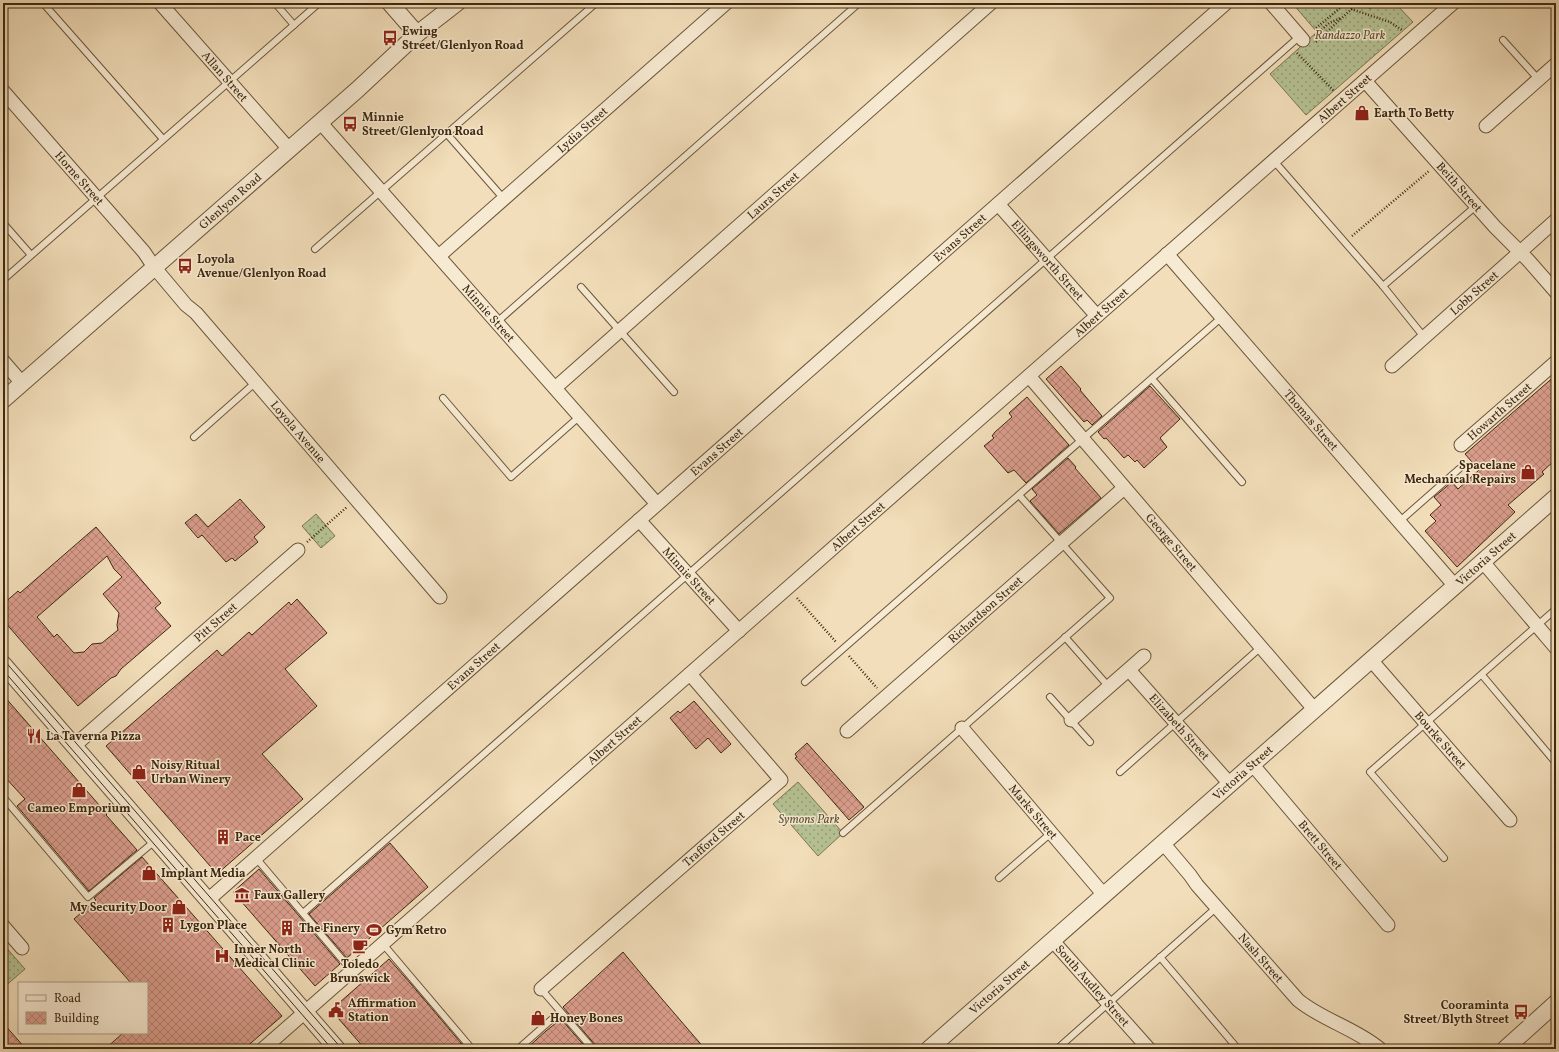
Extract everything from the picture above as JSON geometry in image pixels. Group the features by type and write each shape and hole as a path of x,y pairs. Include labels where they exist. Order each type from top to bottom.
{"street":[{"name":"Allan Street","path":"160,3 289,149"},
{"path":"390,3 418,34"},
{"name":"Glenlyon Road","path":"3,400 418,34 457,3"},
{"name":"Lydia Street","path":"439,256 726,3"},
{"name":"Laura Street","path":"555,388 991,3"},
{"name":"Evans Street","path":"208,900 1226,3"},
{"path":"1271,3 1305,42"},
{"name":"Albert Street","path":"263,1049 1453,3"},
{"path":"1486,126 1556,64"},
{"name":"Beith Street","path":"1365,81 1476,206 1556,292"},
{"name":"Horne Street","path":"3,91 148,257 154,267"},
{"name":"Minnie Street","path":"320,122 657,504"},
{"name":"Ellingsworth Street","path":"998,204 1097,316"},
{"name":"Lobb Street","path":"1392,366 1556,220"},
{"name":"Thomas Street","path":"1167,254 1455,586"},
{"name":"Loyola Avenue","path":"154,267 186,305 196,313 256,382 440,597"},
{"path":"3,361 22,383"},
{"name":"Howarth Street","path":"1461,445 1556,362"},
{"name":"George Street","path":"1029,376 1314,709"},
{"name":"Richardson Street","path":"847,731 1124,488"},
{"name":"Victoria Street","path":"929,1049 1556,497"},
{"name":"Minnie Street","path":"639,520 739,631"},
{"name":"Pitt Street","path":"74,746 298,550"},
{"path":"1483,562 1556,648"},
{"path":"1071,720 1144,656"},
{"name":"Bourke Street","path":"1371,660 1510,820"},
{"path":"3,664 337,1049"},
{"name":"Elizabeth Street","path":"1129,670 1230,784"},
{"name":"Trafford Street","path":"541,989 781,780 690,674"},
{"name":"Marks Street","path":"962,728 1104,895"},
{"name":"Brett Street","path":"1252,764 1388,925"},
{"name":"Nash Street","path":"1163,843 1298,1000 1312,1010 1360,1034 1380,1049"},
{"path":"3,926 22,948"},
{"name":"South Audley Street","path":"1052,940 1149,1049"},
{"path":"1505,1049 1556,1003"}],"lane":[{"path":"43,3 163,140"},
{"path":"275,3 294,25"},
{"path":"3,280 319,3"},
{"path":"315,249 382,192 596,3"},
{"path":"497,322 860,3"},
{"path":"1503,40 1539,80"},
{"path":"303,913 1047,258 1305,42"},
{"path":"447,134 504,199"},
{"path":"1274,161 1383,286 1424,337"},
{"path":"1383,286 1476,206"},
{"path":"3,223 31,255"},
{"path":"581,287 674,392"},
{"path":"804,682 1083,440 1222,317"},
{"path":"1152,379 1242,482"},
{"path":"194,437 256,382"},
{"path":"443,398 511,477 580,416"},
{"path":"1400,522 1459,469"},
{"path":"843,833 1110,598 1019,495"},
{"path":"1444,858 1370,772 1556,609"},
{"path":"1065,637 1109,687"},
{"path":"1120,772 1261,647"},
{"path":"1482,675 1556,763"},
{"path":"1050,696 1090,742"},
{"path":"3,797 88,897 156,840"},
{"path":"999,878 1051,833"},
{"path":"255,858 352,971"},
{"path":"1057,1049 1217,907"},
{"path":"383,944 472,1049"},
{"path":"1160,957 1238,1049"},
{"path":"541,989 593,1049"},
{"path":"518,1049 560,1012"}],"path":[{"path":"1339,3 1342,6"},
{"path":"1316,28 1346,3"},
{"path":"1335,93 1297,52 1305,42 1333,27 1357,4 1356,3"},
{"path":"1351,9 1390,22 1405,31"},
{"path":"1319,33 1329,23 1341,18"},
{"path":"1344,242 1438,163"},
{"path":"298,550 356,499"},
{"path":"788,588 881,693"}],"green space":[{"name":"Randazzo Park","path":"1292,3 1364,3 1370,9 1377,3 1395,3 1413,22 1306,115 1270,74 1317,32"},
{"path":"316,514 335,536 321,548 302,526"},
{"name":"Symons Park","path":"798,782 843,833 818,856 773,804"},
{"path":"3,944 25,969 3,988"}],"building":[{"path":"1061,366 1102,416 1092,425 1087,420 1084,422 1046,379"},
{"path":"1556,375 1556,459 1542,472 1544,474 1508,505 1515,512 1457,567 1425,531 1436,521 1430,515 1441,505 1434,497 1452,482 1458,489 1479,470 1465,454"},
{"path":"1150,386 1180,419 1160,438 1167,447 1144,468 1137,460 1135,462 1128,455 1124,458 1106,438 1104,439 1098,432"},
{"path":"1027,397 1069,445 1026,483 1014,470 1008,473 984,446 994,438 992,436 995,432 1012,417 1009,413"},
{"path":"1068,458 1101,498 1059,534 1030,501 1037,495 1032,489"},
{"path":"240,499 265,527 254,537 258,542 235,561 232,558 226,562 202,535 198,538 185,523 196,514 208,527"},
{"path":"96,527 161,603 155,608 171,626 121,669 116,676 111,678 78,706 3,620 3,604 18,591 20,593","holes":["107,556 114,569 122,577 103,594 119,613 117,625 118,630 102,643 92,644 84,652 74,653 57,634 54,637 37,617"]},
{"path":"297,599 327,633 285,669 317,706 262,754 303,799 217,874 106,746 217,650 222,656 249,632 252,635 289,602 291,605"},
{"path":"3,695 137,850 89,891 17,806 25,799 3,775"},
{"path":"694,701 731,744 721,753 708,738 696,749 670,718 678,711 680,713"},
{"path":"807,743 864,807 849,820 795,758 797,757 795,754"},
{"path":"390,843 428,887 347,958 309,914"},
{"path":"142,857 282,1016 244,1049 105,1049 122,1034 148,1034 148,982 130,982 74,919 96,900 94,898"},
{"name":"The Finery","path":"259,869 340,964 315,986 233,892"},
{"path":"623,952 705,1049 597,1049 563,1007"},
{"path":"389,959 466,1049 365,1049 331,1010"},
{"path":"561,1019 587,1049 526,1049 546,1031"},
{"path":"3,1023 26,1049 3,1049"}],"tram line":[{"path":"3,659 342,1049"},
{"path":"3,670 332,1049"}],"place":[{"name":"Ewing Street/Glenlyon Road","path":"390,38"},
{"name":"Earth To Betty","path":"1362,113"},
{"name":"Minnie Street/Glenlyon Road","path":"350,124"},
{"name":"Loyola Avenue/Glenlyon Road","path":"185,266"},
{"name":"Spacelane Mechanical Repairs","path":"1528,472"},
{"name":"La Taverna Pizza","path":"34,736"},
{"name":"Noisy Ritual Urban Winery","path":"139,772"},
{"name":"Cameo Emporium","path":"79,790"},
{"name":"Pace","path":"223,837"},
{"name":"Implant Media","path":"149,873"},
{"name":"Faux Gallery","path":"242,895"},
{"name":"My Security Door","path":"179,907"},
{"name":"Lygon Place","path":"168,925"},
{"name":"The Finery","path":"287,928"},
{"name":"Gym Retro","path":"374,930"},
{"name":"Toledo Brunswick","path":"360,946"},
{"name":"Inner North Medical Clinic","path":"222,956"},
{"name":"Affirmation Station","path":"336,1010"},
{"name":"Cooraminta Street/Blyth Street","path":"1521,1012"},
{"name":"Honey Bones","path":"538,1018"}]}
